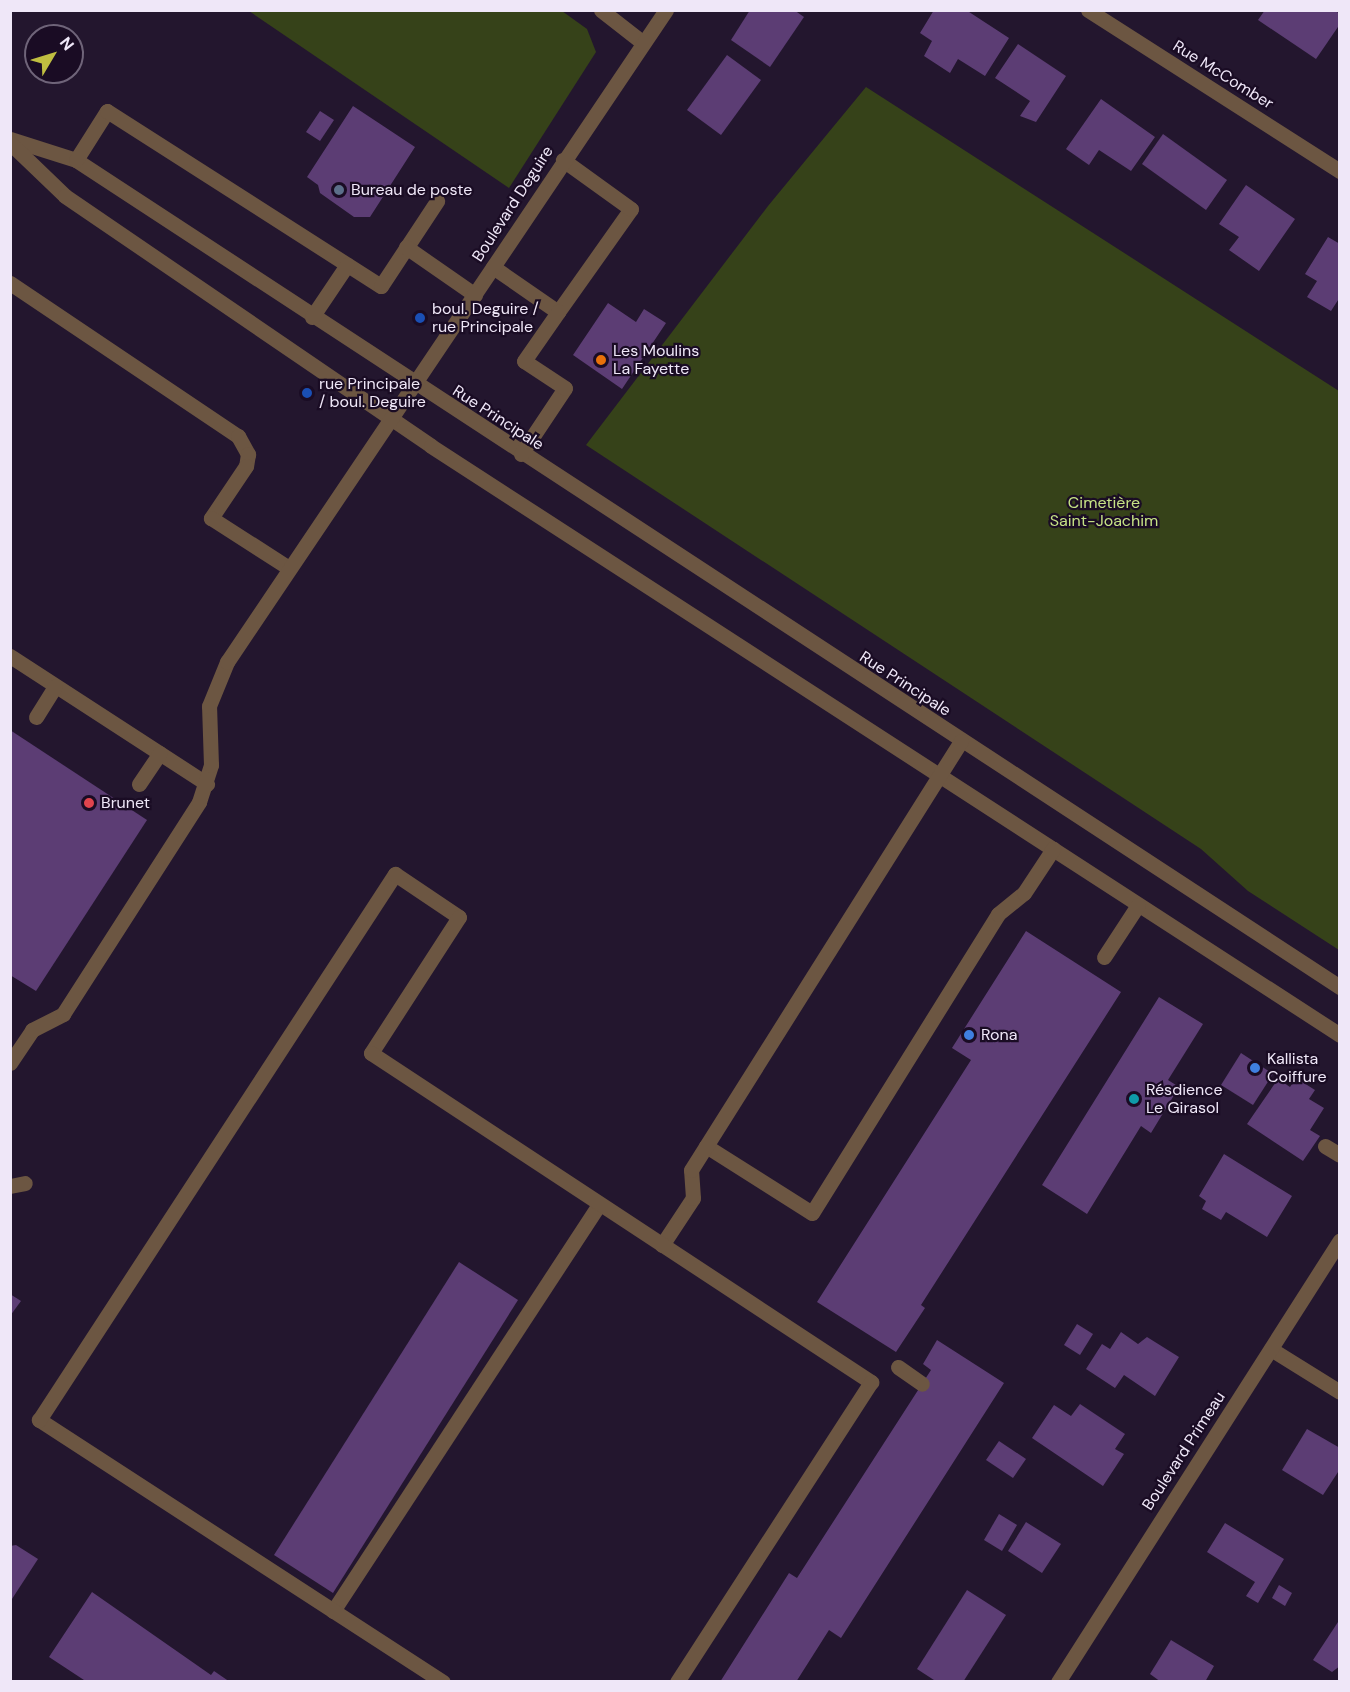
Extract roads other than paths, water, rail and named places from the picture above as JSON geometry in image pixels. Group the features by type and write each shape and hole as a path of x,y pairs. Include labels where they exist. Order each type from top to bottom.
{"street":[{"path":"601,10 642,42"},
{"name":"Boulevard Deguire","path":"207,784 211,765 207,725 214,687 371,444 393,421 563,160 666,10"},
{"name":"Rue McComber","path":"1088,10 1340,171"},
{"path":"76,160 107,111 381,286 437,201"},
{"name":"Rue Principale","path":"10,141 76,160 416,386 1340,987"},
{"name":"Rue Principale","path":"10,141 64,196 393,421 1340,1035"},
{"path":"521,454 565,388 524,361 631,209 563,160"},
{"path":"406,247 475,295"},
{"path":"312,317 347,265"},
{"path":"493,267 558,312"},
{"path":"10,283 238,436 248,454 246,466 211,518 289,568"},
{"path":"10,656 207,784 63,1014 32,1030 10,1063"},
{"path":"36,717 56,686"},
{"path":"662,1245 693,1198 690,1170 961,741"},
{"path":"139,784 160,753"},
{"path":"706,1146 812,1213 998,914 1024,893 1053,849"},
{"path":"442,1682 39,1420 395,874 459,917 371,1053 871,1382 677,1682"},
{"path":"1104,957 1138,905"},
{"path":"1325,1146 1340,1155"},
{"path":"333,1611 599,1203"},
{"name":"Boulevard Primeau","path":"1058,1682 1340,1240"},
{"path":"1271,1349 1340,1392"},
{"path":"898,1368 922,1384"}],"place":[{"name":"Bureau de poste","path":"339,190"},
{"name":"boul. Deguire / rue Principale","path":"420,318"},
{"name":"Les Moulins La Fayette","path":"601,360"},
{"name":"rue Principale / boul. Deguire","path":"307,393"},
{"name":"Brunet","path":"89,803"},
{"name":"Rona","path":"969,1035"},
{"name":"Kallista Coiffure","path":"1255,1068"},
{"name":"Résdience Le Girasol","path":"1134,1099"}],"park label":[{"name":"Cimetière Saint-Joachim","path":"1104,512"}]}
